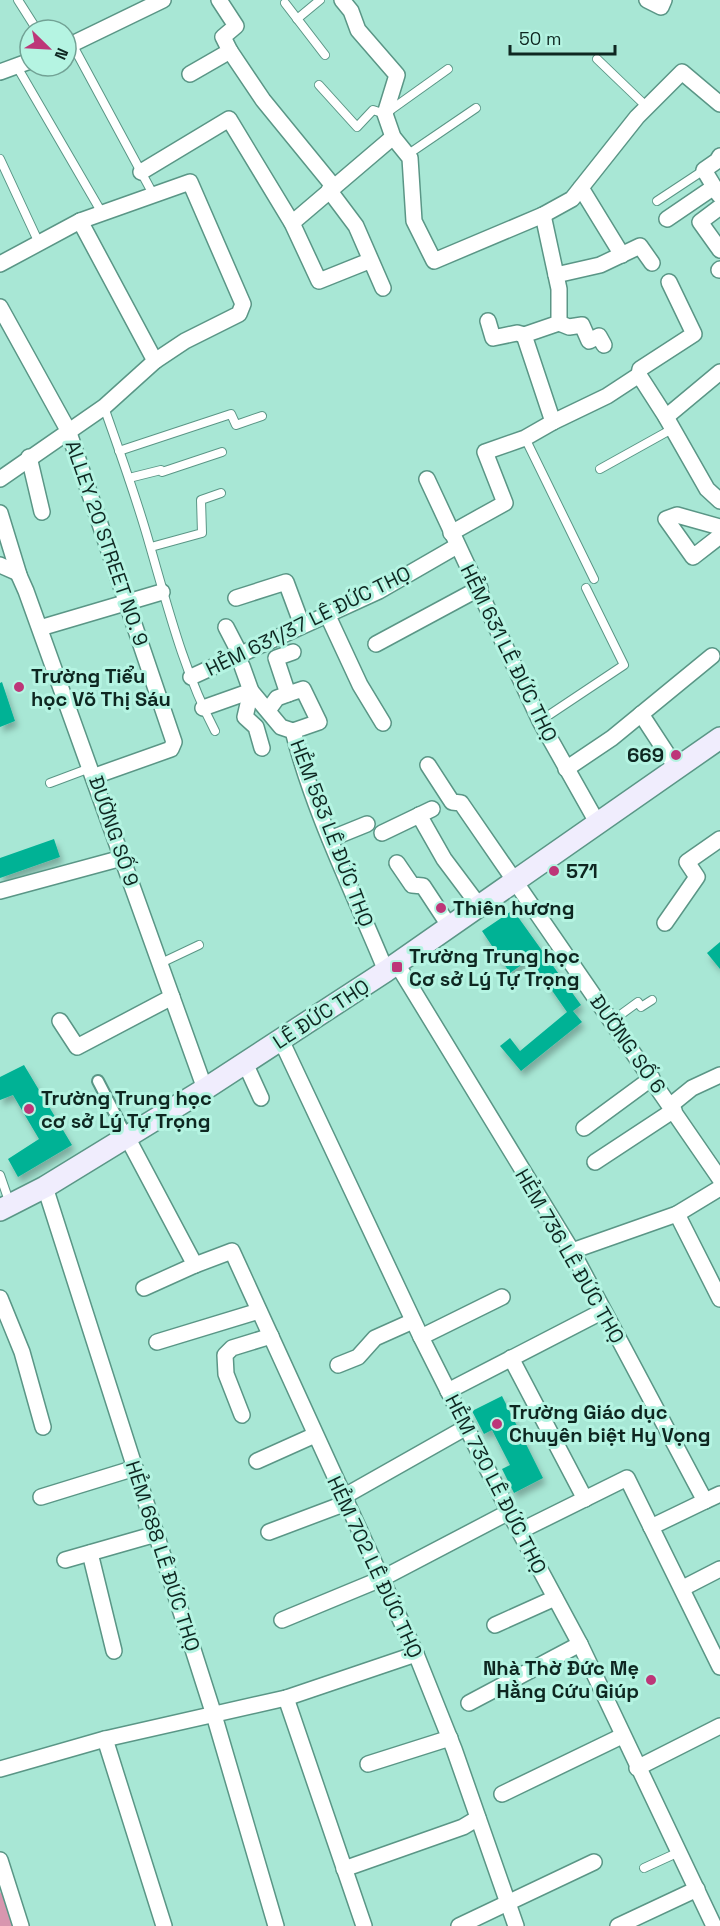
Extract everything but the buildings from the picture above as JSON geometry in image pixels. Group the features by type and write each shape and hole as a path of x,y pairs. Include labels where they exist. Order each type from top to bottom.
{"main road":[{"name":"LÊ ĐỨC THỌ","path":"5,1208 45,1187 205,1089 392,968 677,769 717,745"}],"street":[{"path":"78,40 134,6 163,0"},
{"path":"219,0 236,26 223,37 230,51 263,100 332,188 356,226 369,261 383,288"},
{"path":"342,0 351,11 358,30 397,75 385,114 393,137 410,158 414,221 434,261 543,215 572,199 647,107 682,72 720,104"},
{"path":"190,74 230,51"},
{"path":"0,72 18,65"},
{"path":"141,172 229,118 292,223 320,281 369,261"},
{"path":"292,223 393,137"},
{"path":"667,219 717,192 704,170 717,162 720,156"},
{"path":"0,264 80,222 186,182 192,184 243,304 239,314 185,340 155,361 104,407 0,479"},
{"path":"581,188 622,255"},
{"path":"720,207 700,222 720,250"},
{"path":"543,215 556,275 559,323"},
{"path":"80,222 155,361"},
{"path":"556,275 600,265 640,246 651,263"},
{"path":"669,282 694,334 640,369 639,375 707,489 720,501"},
{"name":"ALLEY 20 STREET NO. 9","path":"0,307 68,430 174,746 93,772"},
{"path":"488,321 493,338 517,333 524,335 559,323 569,327 582,325 588,341 599,336 604,345"},
{"path":"524,335 553,422"},
{"path":"669,423 720,372"},
{"path":"525,438 607,396 639,375"},
{"name":"HẺM 631/37 LÊ ĐỨC THỌ","path":"190,677 241,660 302,626 379,591 454,540 506,502 485,452 525,438"},
{"path":"29,458 42,512"},
{"name":"HẺM 631 LÊ ĐỨC THỌ","path":"427,479 454,540 480,588 540,721 598,824"},
{"name":"ĐƯỜNG SỐ 9","path":"0,513 19,574 93,772 205,1089"},
{"path":"720,527 677,515 666,519 693,557 720,536"},
{"path":"0,565 19,574"},
{"path":"236,598 286,582 302,626"},
{"path":"376,644 480,588"},
{"path":"40,628 162,592"},
{"path":"327,614 360,685 383,723"},
{"path":"226,627 241,660 251,691 245,717 256,727 262,748"},
{"path":"293,652 276,658 296,691 319,722 293,731"},
{"path":"566,769 612,738 712,656"},
{"path":"202,708 251,691"},
{"name":"HẺM 583 LÊ ĐỨC THỌ","path":"251,691 281,727 293,731 300,758 330,839 392,968"},
{"path":"268,709 277,698 296,691"},
{"path":"641,714 677,769"},
{"name":"ĐƯỜNG SỐ 6","path":"428,765 452,802 461,803 516,880 720,1179"},
{"path":"382,833 426,812 444,859 480,907"},
{"path":"330,839 367,824"},
{"path":"666,923 697,877 687,862 720,839"},
{"path":"0,891 122,858"},
{"path":"397,863 412,885 423,886 450,927"},
{"name":"HẺM 736 LÊ ĐỨC THỌ","path":"392,968 572,1251 705,1501"},
{"path":"60,1021 77,1047 172,997"},
{"name":"HẺM 730 LÊ ĐỨC THỌ","path":"281,1040 465,1428 580,1644 714,1926"},
{"path":"244,1063 261,1098"},
{"path":"595,1162 672,1107 692,1088 720,1075"},
{"path":"584,1128 652,1078"},
{"path":"98,1081 195,1265"},
{"name":"HẺM 688 LÊ ĐỨC THỌ","path":"45,1187 214,1715 276,1926"},
{"path":"572,1251 677,1214 720,1188"},
{"path":"677,1214 720,1299"},
{"name":"HẺM 702 LÊ ĐỨC THỌ","path":"144,1288 232,1251 416,1654 450,1738 516,1926"},
{"path":"421,1337 502,1297"},
{"path":"0,1298 22,1352 43,1427"},
{"path":"156,1342 260,1311"},
{"path":"448,1391 603,1311"},
{"path":"338,1365 358,1357 375,1338 413,1321"},
{"path":"242,1414 225,1374 225,1354 232,1348 271,1336"},
{"path":"511,1359 585,1499"},
{"path":"268,1532 344,1500 465,1428"},
{"path":"257,1461 315,1435"},
{"path":"41,1497 135,1468"},
{"path":"520,1531 627,1478 720,1667"},
{"path":"651,1527 720,1494"},
{"path":"282,1620 381,1579 508,1512"},
{"path":"65,1560 156,1534"},
{"path":"90,1553 114,1651"},
{"path":"683,1588 720,1569"},
{"path":"495,1625 555,1598"},
{"path":"469,1703 580,1644"},
{"path":"0,1768 105,1739 286,1698 416,1654"},
{"path":"286,1698 364,1926"},
{"path":"637,1768 720,1726"},
{"path":"502,1794 622,1736"},
{"path":"368,1764 450,1738"},
{"path":"105,1739 164,1926"},
{"path":"344,1869 463,1827 478,1818"},
{"path":"0,1860 3,1881 21,1926"},
{"path":"459,1926 594,1862"},
{"path":"618,1926 697,1889"}],"lane":[{"path":"18,0 29,18"},
{"path":"297,19 320,0"},
{"path":"285,3 325,55"},
{"path":"597,59 647,107"},
{"path":"78,62 153,194"},
{"path":"319,85 357,127 373,110 385,114 448,69"},
{"path":"31,78 102,213"},
{"path":"407,154 476,108"},
{"path":"0,159 39,243"},
{"path":"657,201 704,170"},
{"path":"104,407 151,547 162,592 190,677 214,731"},
{"path":"119,451 231,414 236,425 262,416"},
{"path":"600,469 669,423"},
{"path":"525,438 594,579"},
{"path":"129,478 161,470 162,472 222,452"},
{"path":"151,547 202,533 201,500 220,493"},
{"path":"540,721 624,665 586,588"},
{"path":"50,783 93,772"},
{"path":"161,963 199,945"},
{"path":"612,1022 638,1002 641,1007 652,1000"},
{"path":"0,1175 5,1208"},
{"path":"644,1868 679,1852"}],"shaded area":[{"path":"0,1892 5,1897 14,1926 0,1926"}],"place":[{"name":"Trường Tiểu học Võ Thị Sáu","path":"19,687"},
{"name":"669","path":"676,755"},
{"name":"571","path":"554,871"},
{"name":"Thiên hương","path":"441,908"},
{"name":"Trường Trung học Cơ sở Lý Tự Trọng","path":"397,967"},
{"name":"Trường Trung học cơ sở Lý Tự Trọng","path":"29,1109"},
{"name":"Trường Giáo dục Chuyên biệt Hy Vọng","path":"497,1424"},
{"name":"Nhà Thờ Đức Mẹ Hằng Cứu Giúp","path":"651,1680"}]}
